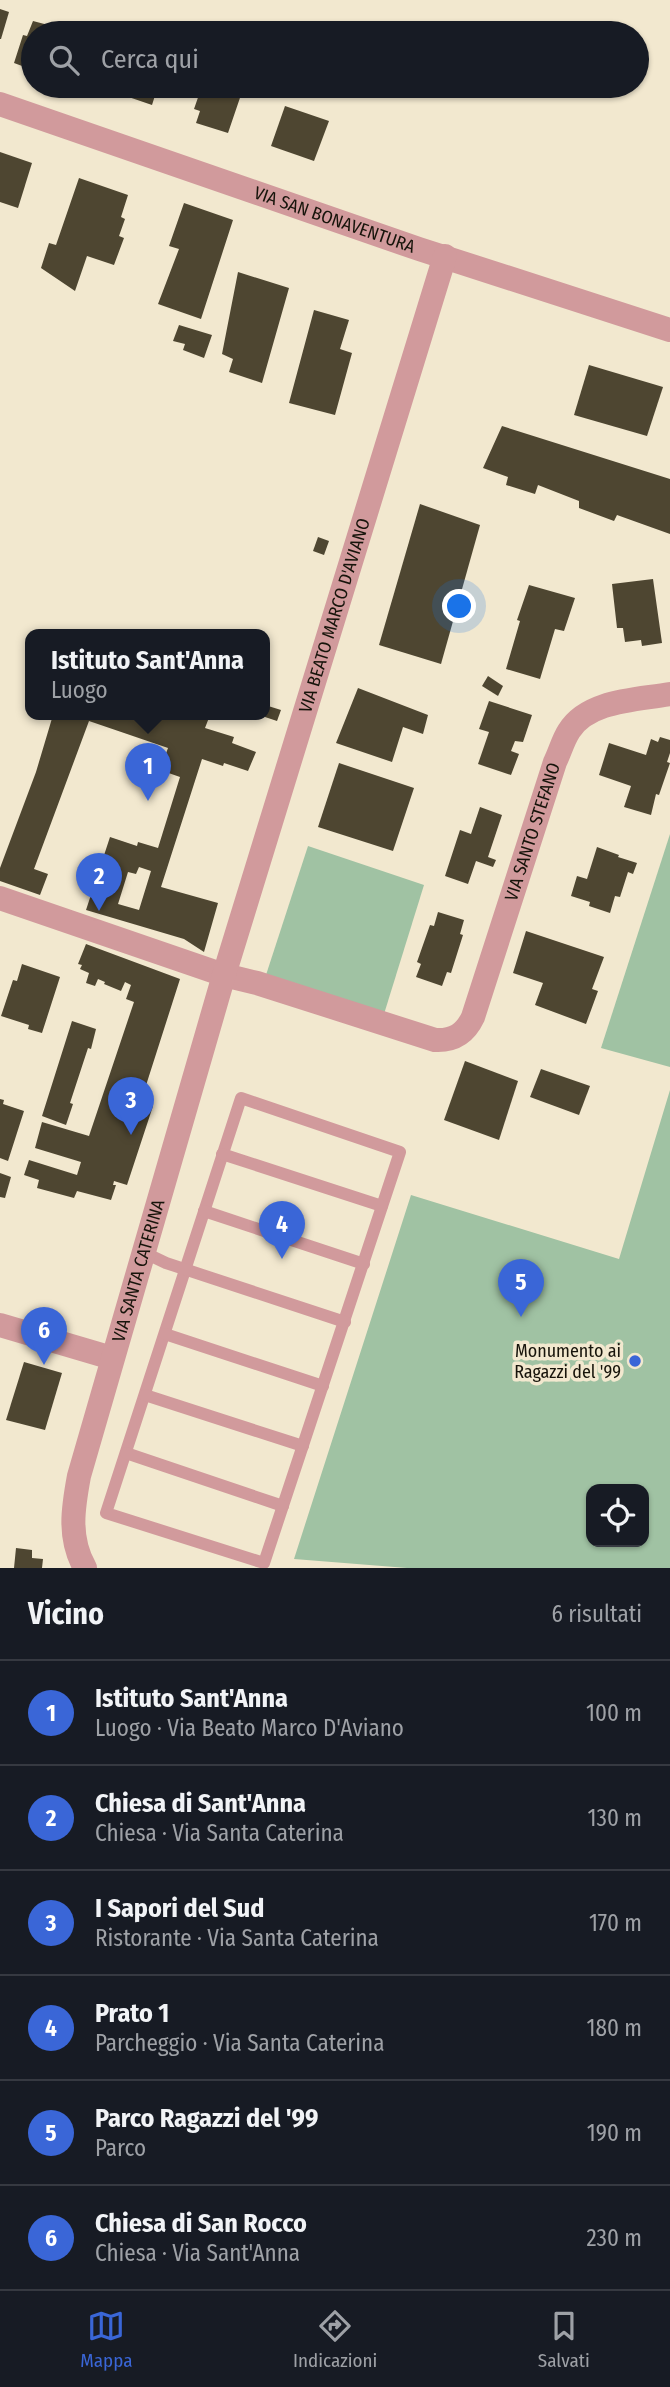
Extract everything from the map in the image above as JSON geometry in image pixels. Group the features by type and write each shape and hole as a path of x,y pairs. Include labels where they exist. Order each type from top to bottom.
{"street":[{"name":"VIA SAN BONAVENTURA","path":"0,104 670,330"},
{"name":"VIA BEATO MARCO D'AVIANO","path":"224,975 445,256"},
{"name":"VIA SANTO STEFANO","path":"224,975 435,1040 448,1041 457,1036 467,1029 473,1017 555,762 569,731 578,720 603,706 670,694"},
{"path":"0,898 224,975"},
{"name":"VIA SANTA CATERINA","path":"85,1568 74,1536 73,1508 79,1476 224,975"},
{"path":"0,1325 112,1358"}],"lane":[{"path":"241,1098 400,1152 382,1206 264,1563 106,1513 241,1098"},
{"path":"222,1154 382,1206"},
{"path":"204,1211 364,1264"},
{"path":"143,1252 345,1322"},
{"path":"165,1334 323,1386"},
{"path":"145,1395 303,1446"},
{"path":"126,1453 283,1506"}],"green space":[{"path":"670,834 670,1067 601,1048"},
{"path":"308,846 424,885 384,1014 265,978"},
{"path":"670,1090 670,1568 407,1568 294,1559 411,1195 619,1259"}],"building":[{"path":"0,9 9,12 1,39 0,39"},
{"path":"21,41 21,66 14,63"},
{"path":"132,98 154,98 152,105"},
{"path":"198,98 240,98 228,133 196,123 200,111 194,109"},
{"path":"285,106 329,121 314,161 271,146"},
{"path":"0,152 32,163 18,208 0,202"},
{"path":"79,178 128,195 121,217 125,219 119,236 124,238 114,265 87,256 75,291 41,268 49,243 56,245"},
{"path":"184,203 233,220 201,319 158,304 179,249 169,246"},
{"path":"238,272 289,288 262,383 229,372 233,359 222,354"},
{"path":"314,310 349,320 340,349 352,353 335,415 289,403"},
{"path":"179,325 212,335 204,358 183,350 185,344 173,341"},
{"path":"589,365 663,387 647,436 574,415"},
{"path":"502,426 670,479 670,534 617,515 614,521 579,508 579,501 538,485 535,494 506,485 508,477 483,468"},
{"path":"420,504 480,525 441,664 379,645"},
{"path":"318,537 329,541 324,555 313,551"},
{"path":"653,579 662,643 642,646 641,640 625,642 623,628 617,628 612,584"},
{"path":"529,585 575,598 564,631 555,629 540,679 506,669 520,621 517,620"},
{"path":"488,676 503,686 498,696 482,686"},
{"path":"358,688 428,715 423,734 403,727 392,762 336,743"},
{"path":"489,701 532,715 523,742 515,741 511,751 519,754 511,775 478,764 489,732 479,729"},
{"path":"270,707 281,710 277,721 270,719"},
{"path":"52,720 208,720 205,728 234,737 232,743 256,752 248,771 202,759 161,887 218,903 204,952 184,939 86,910 110,837 137,846 138,842 158,848 180,777 160,770 168,748 89,721 34,869 48,874 40,895 0,881 0,868 36,772","holes":["139,867 151,871 139,910 118,904 128,872 136,874"]},
{"path":"660,737 670,740 667,762 670,763 659,795 656,794 651,815 624,807 631,786 599,775 609,743 646,755 651,739 658,742"},
{"path":"339,763 414,788 393,851 318,827"},
{"path":"480,807 502,815 488,857 496,860 493,867 476,861 468,884 445,876 460,830 471,834"},
{"path":"597,847 637,863 633,874 628,872 620,897 615,896 610,913 571,896 577,876 587,879"},
{"path":"438,912 464,920 460,934 463,935 451,973 447,972 442,986 416,977 421,964 417,962 430,925 434,926"},
{"path":"526,931 604,957 592,989 598,991 586,1024 535,1005 543,983 513,973"},
{"path":"86,944 180,979 141,1101 153,1106 127,1185 114,1181 113,1185 116,1185 111,1200 77,1191 74,1198 37,1188 39,1180 24,1175 29,1160 77,1175 81,1162 35,1148 42,1122 89,1136 134,1002 126,999 131,985 125,982 121,991 98,979 95,986 86,983 89,973 80,969 82,965 78,964"},
{"path":"22,964 60,977 42,1033 28,1029 29,1025 1,1016 13,980 17,981"},
{"path":"72,1021 96,1029 70,1103 73,1104 66,1125 42,1116"},
{"path":"465,1061 518,1081 499,1140 444,1120"},
{"path":"541,1069 590,1086 579,1115 530,1097"},
{"path":"0,1099 4,1100 3,1104 24,1111 8,1161 0,1158"},
{"path":"0,1173 11,1177 5,1198 0,1197"},
{"path":"24,1362 62,1373 45,1430 6,1420"},
{"path":"16,1548 32,1550 32,1558 43,1559 42,1568 14,1568"}],"place":[{"name":"Istituto Sant'Anna","path":"148,801"},
{"name":"Chiesa di Sant'Anna","path":"99,911"},
{"name":"I Sapori del Sud","path":"131,1135"},
{"name":"Prato 1","path":"282,1259"},
{"name":"Parco Ragazzi del '99","path":"521,1317"},
{"name":"Monumento ai Ragazzi del '99","path":"635,1361"},
{"name":"Chiesa di San Rocco","path":"44,1365"}]}
